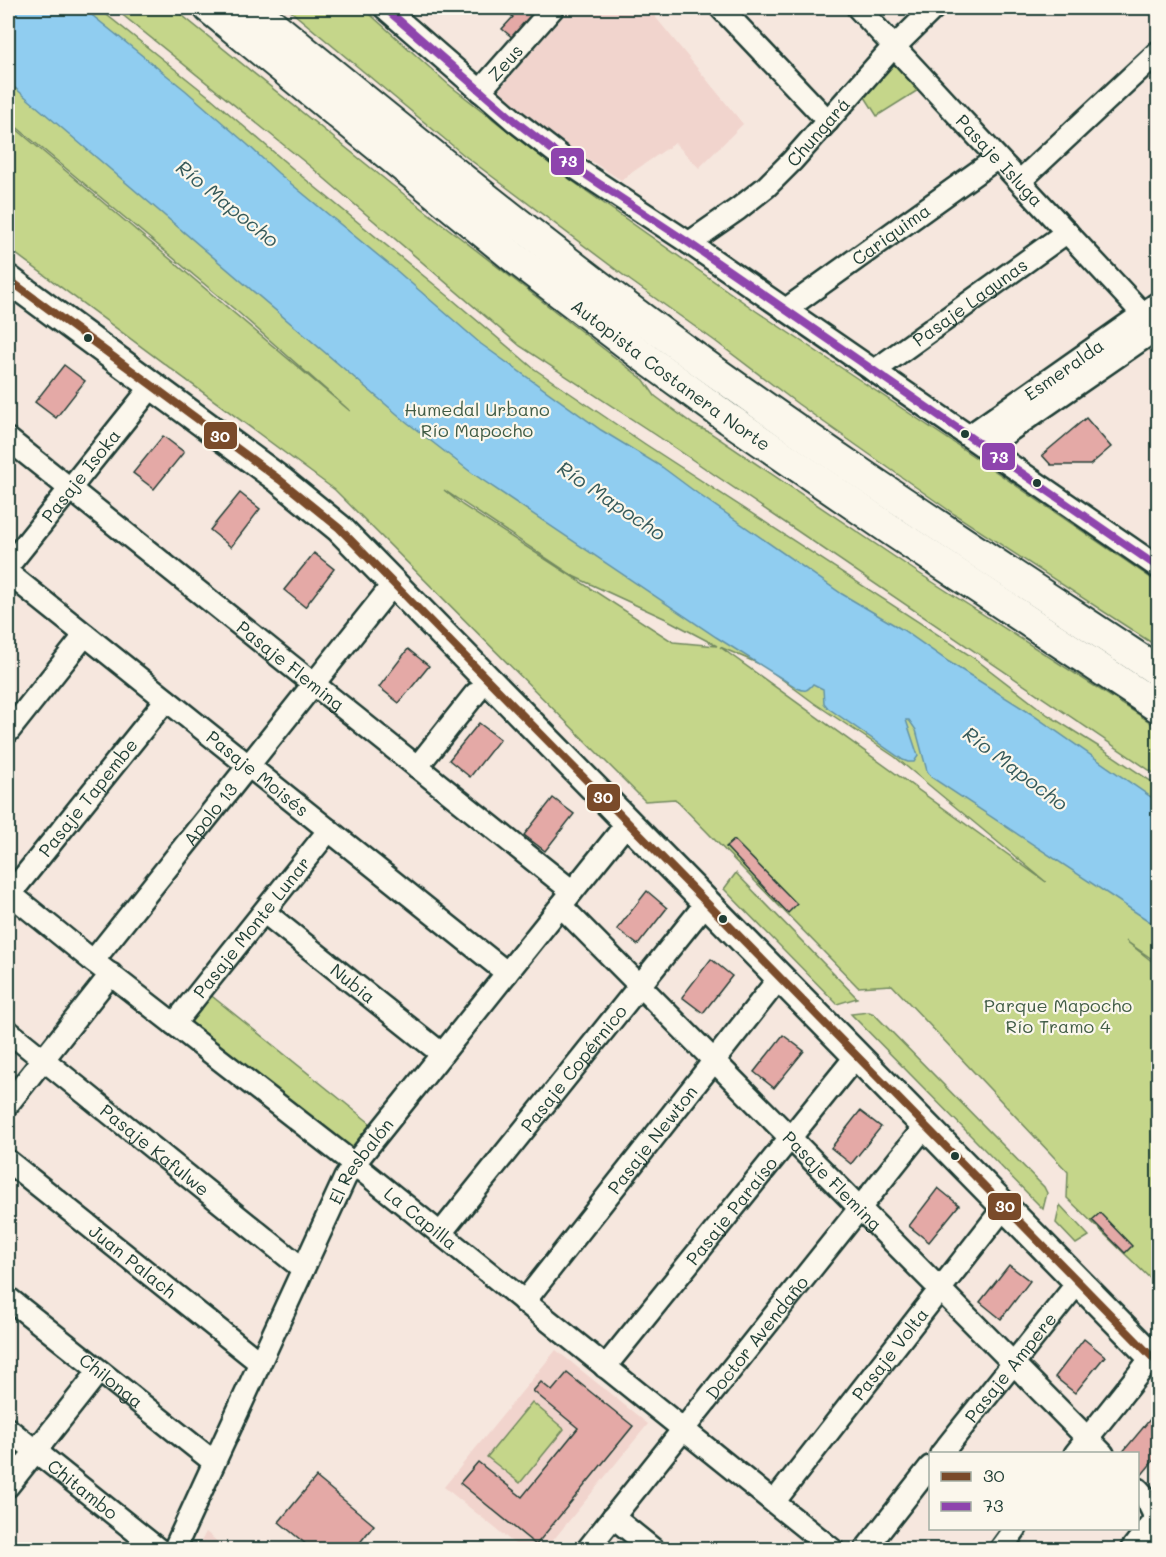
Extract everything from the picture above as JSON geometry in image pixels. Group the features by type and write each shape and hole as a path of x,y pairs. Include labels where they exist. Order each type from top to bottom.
{"highway":[{"name":"Autopista Costanera Norte","path":"208,8 507,252 651,362 729,419 894,532 1158,707"},
{"name":"Autopista Costanera Norte","path":"252,8 490,202 663,334 904,504 1158,671"}],"main road":[{"path":"8,279 311,504 339,528 1155,1360"}],"street":[{"path":"385,8 515,121 577,169 1158,567"},
{"name":"Zeus","path":"480,91 552,8"},
{"path":"721,8 828,121"},
{"name":"Pasaje Isluga","path":"858,8 1067,232 1153,315"},
{"name":"Chungará","path":"688,243 766,187 894,47 934,8"},
{"path":"1020,182 1158,52"},
{"name":"Cariquima","path":"785,310 997,158"},
{"name":"Pasaje Lagunas","path":"874,371 1067,232"},
{"name":"Esmeralda","path":"978,442 1153,315"},
{"name":"Pasaje Isoka","path":"8,567 153,386"},
{"name":"Pasaje Fleming","path":"8,439 417,767 566,898 639,986 1013,1363 1082,1446 1098,1452"},
{"name":"Pasaje Moisés","path":"8,573 507,973"},
{"name":"Apolo 13","path":"93,961 394,583"},
{"path":"8,732 85,635"},
{"path":"417,767 475,694"},
{"name":"Pasaje Tapembe","path":"9,893 166,700"},
{"name":"El Resbalón","path":"174,1550 340,1188 354,1164 628,822"},
{"name":"Pasaje Monte Lunar","path":"174,1024 329,830"},
{"name":"La Capilla","path":"9,893 354,1164 833,1550"},
{"name":"Pasaje Copérnico","path":"440,1234 707,902"},
{"name":"Nubia","path":"264,912 442,1054"},
{"path":"8,1104 111,974"},
{"name":"Pasaje Newton","path":"524,1302 780,977"},
{"name":"Pasaje Kafulwe","path":"8,1031 303,1269"},
{"name":"Pasaje Paraíso","path":"605,1367 857,1055"},
{"name":"Doctor Avendaño","path":"588,1550 926,1125"},
{"name":"Juan Palach","path":"8,1161 260,1362"},
{"name":"Pasaje Volta","path":"774,1502 1005,1206"},
{"name":"Pasaje Ampere","path":"943,1452 1079,1281"},
{"name":"Chilonga","path":"8,1298 214,1462"},
{"path":"1082,1446 1155,1360"},
{"path":"8,1486 99,1371"},
{"name":"Chitambo","path":"8,1429 159,1550"},
{"path":"865,1550 929,1468"},
{"path":"1131,1550 1157,1520 1146,1498 1139,1491"},
{"path":"613,1517 654,1550"},
{"path":"1000,1550 1015,1530"}],"shaded area":[{"path":"570,8 648,8 743,124 699,168 675,143 621,180 555,138 498,90"},
{"path":"556,1350 648,1424 546,1549 521,1549 444,1487"},
{"path":"206,1532 226,1549 197,1549"}],"green space":[{"name":"Parque Mapocho Río Tramo 4","path":"8,8 98,8 211,98 533,368 645,444 974,658 1048,715 1158,786 1158,963 1126,941 1158,966 1158,1286 1067,1198 1068,1172 892,985 858,987 675,799 645,801 335,490 8,248 8,122 350,411 239,313 8,120","holes":["444,490 575,577 666,619 717,646 673,642 462,505","720,647 764,666 814,703 895,757 1046,882"]},
{"path":"114,8 173,8 392,185 644,380 655,396 694,425 709,432 917,572 1158,727 1158,776 656,435 520,346 311,167"},
{"path":"287,8 363,8 448,84 568,178 756,311 1158,583 1158,647 954,514 798,404 465,156"},
{"path":"900,60 923,87 877,116 865,97 893,64"},
{"path":"736,873 857,998 837,1004 724,889"},
{"path":"208,993 375,1127 354,1154 187,1019"},
{"path":"869,1012 874,1014 1044,1187 1047,1193 1043,1209 851,1014"},
{"path":"1060,1205 1089,1236 1076,1244 1056,1223"},
{"path":"532,1402 564,1429 520,1483 487,1457"}],"water":[{"name":"Humedal Urbano Río Mapocho","path":"8,8 83,8 185,90 278,173 481,344 601,430 662,467 842,594 903,630 1030,713 1158,802 1158,927 931,777 927,771 916,730 909,720 906,720 918,756 914,762 903,760 828,708 824,703 823,689 813,684 806,690 797,688 716,637 472,473 404,420 8,82"}],"building":[{"path":"512,8 539,8 513,38 502,29 513,17 508,12"},
{"path":"64,365 85,381 56,418 35,402"},
{"path":"1086,418 1111,447 1090,465 1051,465 1042,455"},
{"path":"163,436 184,452 154,489 133,473"},
{"path":"240,493 260,509 231,547 210,530"},
{"path":"314,553 334,569 305,607 284,590"},
{"path":"408,649 429,666 399,703 379,687"},
{"path":"479,723 500,739 470,777 449,760"},
{"path":"553,798 574,814 545,851 524,835"},
{"path":"734,840 797,904 788,913 726,847"},
{"path":"647,891 667,908 638,945 617,929"},
{"path":"711,959 732,976 703,1013 682,997"},
{"path":"783,1035 804,1051 774,1088 754,1072"},
{"path":"860,1111 881,1127 851,1164 831,1148"},
{"path":"938,1188 959,1205 929,1242 909,1226"},
{"path":"1100,1213 1132,1246 1125,1253 1092,1220"},
{"path":"1009,1265 1030,1281 1001,1319 980,1302"},
{"path":"1084,1339 1105,1356 1075,1393 1055,1377"},
{"path":"567,1373 633,1426 536,1545 460,1483 478,1462 522,1497 578,1428 533,1391 541,1382 552,1391"},
{"path":"1157,1411 1158,1455 1140,1477 1139,1452 1123,1452"},
{"path":"316,1477 374,1525 354,1550 313,1550 279,1522"}],"transit line":[{"name":"73","path":"385,8 515,121 577,169 689,243 1158,567"},
{"name":"30","path":"8,279 280,480 339,528 1158,1363"}],"water label":[{"name":"Río Mapocho","path":"228,203"},
{"name":"Río Mapocho","path":"612,500"},
{"name":"Río Mapocho","path":"1016,768"}]}
